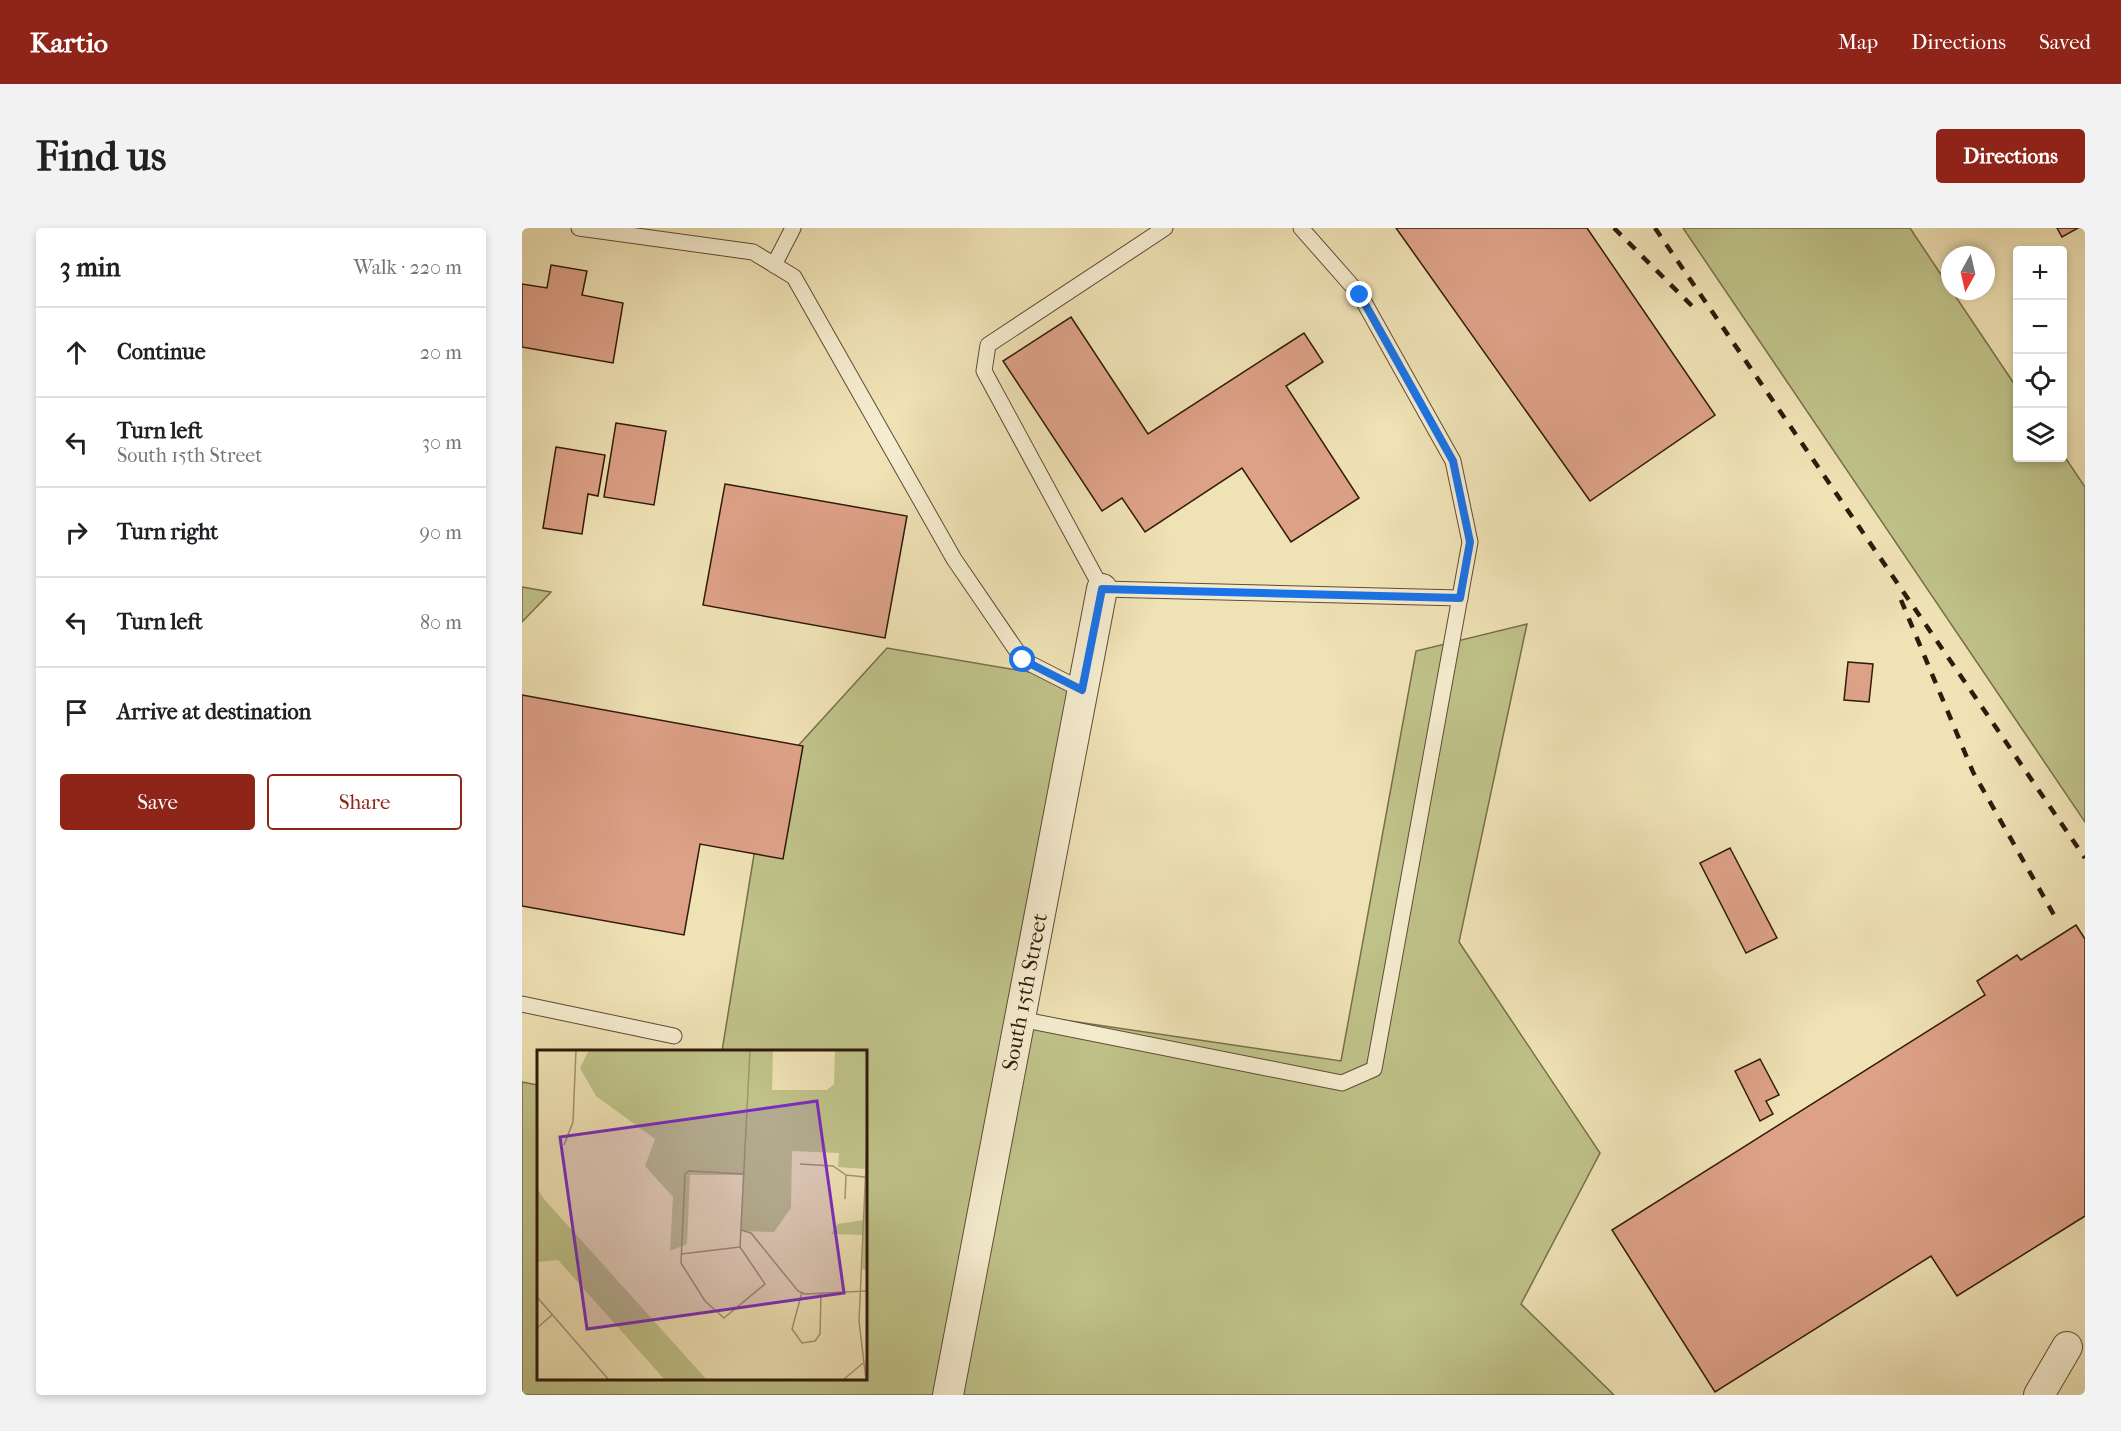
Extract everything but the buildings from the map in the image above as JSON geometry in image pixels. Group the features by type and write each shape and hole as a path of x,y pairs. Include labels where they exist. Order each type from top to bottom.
{"street":[{"name":"South 15th Street","path":"948,1395 1102,589"},
{"path":"2039,1395 2067,1347"}],"lane":[{"path":"579,228 660,234 753,252 794,277 954,559 1023,660 1082,690"},
{"path":"774,265 793,228"},
{"path":"1165,228 988,345 984,370 1102,589 1460,598"},
{"path":"1020,1019 1342,1083 1374,1069 1470,542 1453,461 1360,295 1301,228"},
{"path":"522,1004 674,1036"}],"green space":[{"path":"1683,228 1910,228 1941,274 1941,300 1958,300 2013,382 2013,462 2067,462 2067,460 2085,487 2085,822"},
{"path":"522,587 551,592 522,622"},
{"path":"1527,624 1459,942 1600,1153 1521,1304 1614,1395 522,1395 522,1082 537,1085 537,1380 867,1380 867,1050 722,1050 766,781 887,648 1082,681 1023,1014 1341,1061 1416,651"}],"railway":[{"path":"1614,228 1692,306"},
{"path":"1655,228 2085,858"},
{"path":"1901,600 1973,772 2058,922"}],"route":[{"path":"1023,660 1082,690 1102,589 1460,598 1470,542 1453,461 1360,295"}]}
